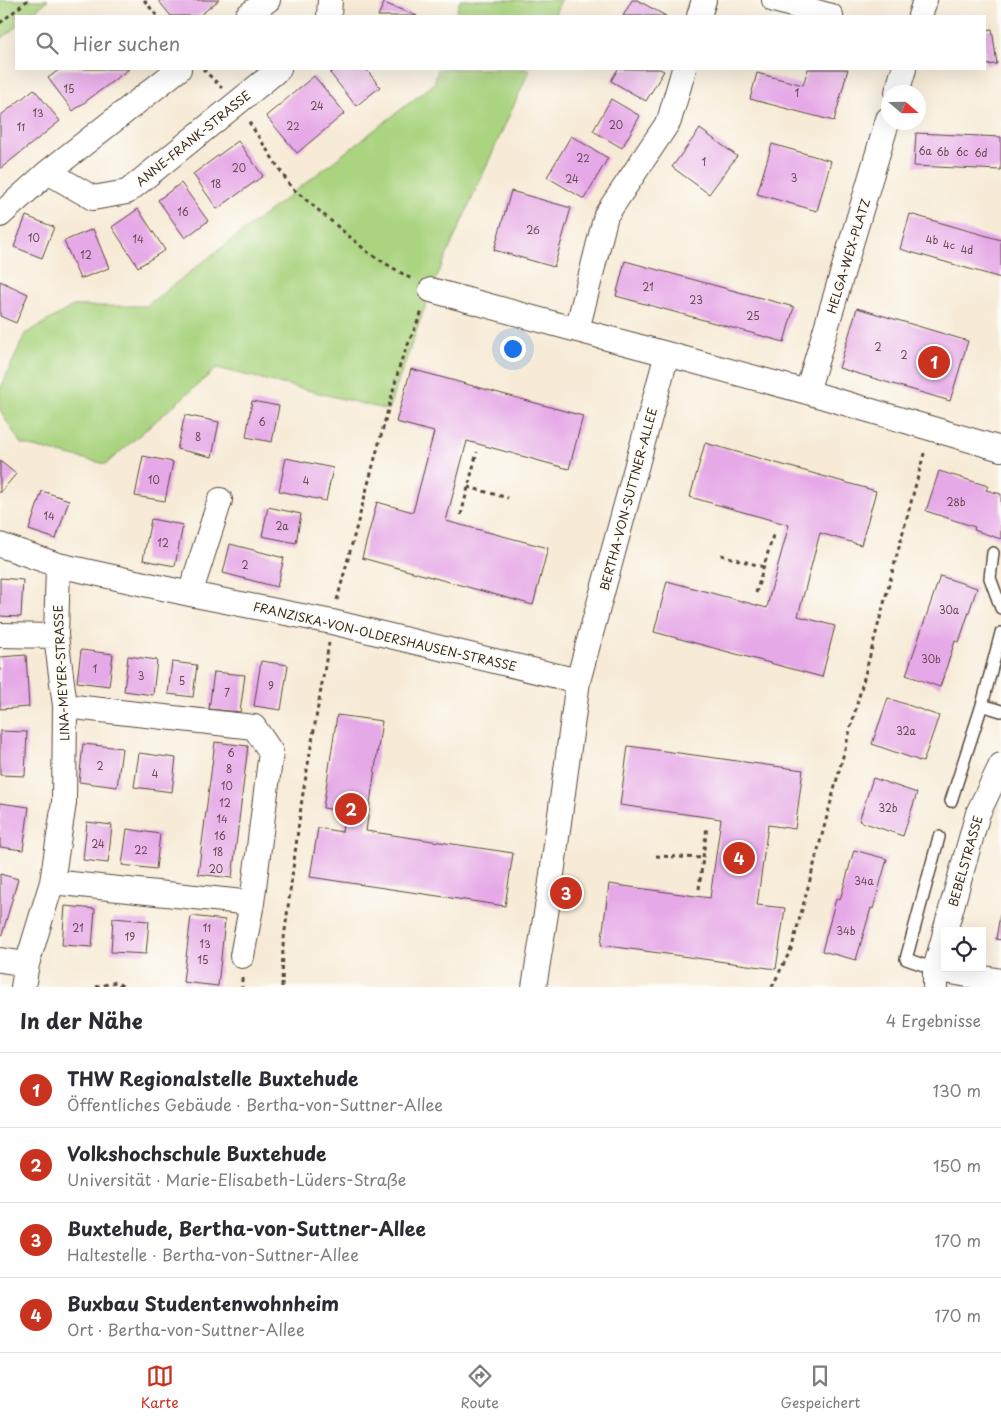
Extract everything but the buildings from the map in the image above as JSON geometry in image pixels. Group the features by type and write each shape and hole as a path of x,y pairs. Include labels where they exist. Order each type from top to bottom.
{"street":[{"path":"248,15 268,0"},
{"path":"329,15 330,0"},
{"path":"700,15 704,0"},
{"path":"774,0 827,15"},
{"path":"920,15 925,0"},
{"path":"0,215 48,172 178,70"},
{"name":"ANNE-FRANK-STRASSE","path":"48,172 93,198 126,192 278,70"},
{"path":"577,330 606,216 669,121 684,70"},
{"path":"899,85 904,70"},
{"name":"HELGA-WEX-PLATZ","path":"807,392 885,130"},
{"path":"431,290 807,392 1001,449"},
{"name":"BERTHA-VON-SUTTNER-ALLEE","path":"534,987 550,889 578,681 667,354"},
{"path":"190,594 220,500"},
{"path":"0,545 58,565"},
{"name":"FRANZISKA-VON-OLDERSHAUSEN-STRASSE","path":"58,565 190,594 332,622 578,681"},
{"name":"LINA-MEYER-STRASSE","path":"23,987 27,964 52,882 64,804 65,706 56,636 58,565"},
{"path":"0,635 56,636"},
{"path":"65,706 254,728 271,752 252,904 242,956"},
{"name":"BEBELSTRASSE","path":"946,927 978,813 1001,765"},
{"path":"52,882 252,904"},
{"name":"BEBELSTRASSE","path":"935,978 941,950"},
{"path":"0,960 27,964"},
{"path":"935,978 1001,981"}],"lane":[{"path":"994,554 990,578 1001,608"},
{"path":"951,801 982,705 1001,633"},
{"path":"982,705 1001,712"},
{"path":"935,978 906,959 939,837"}],"path":[{"path":"0,23 28,0"},
{"path":"144,0 156,15"},
{"path":"204,70 236,103 291,187 370,254 431,290 401,361 339,589 302,798 283,946 282,987"},
{"path":"772,987 792,947 931,429"},
{"path":"461,515 477,452"},
{"path":"468,487 508,498"},
{"path":"756,593 774,532"},
{"path":"721,555 764,567"},
{"path":"699,889 707,826"},
{"path":"656,856 703,858"},
{"path":"96,987 116,982 124,987"}],"green space":[{"path":"0,0 48,0 30,15 15,15 15,28 0,40"},
{"path":"460,0 561,0 554,15 455,15"},
{"path":"438,70 530,70 431,290 388,410 217,368 106,464 21,444 0,410 0,390 25,334 73,306 146,306 434,84"}],"place":[{"name":"THW Regionalstelle Buxtehude","path":"934,362"},
{"name":"Volkshochschule Buxtehude","path":"351,809"},
{"name":"Buxbau Studentenwohnheim","path":"739,858"},
{"name":"Buxtehude, Bertha-von-Suttner-Allee","path":"566,893"}]}
